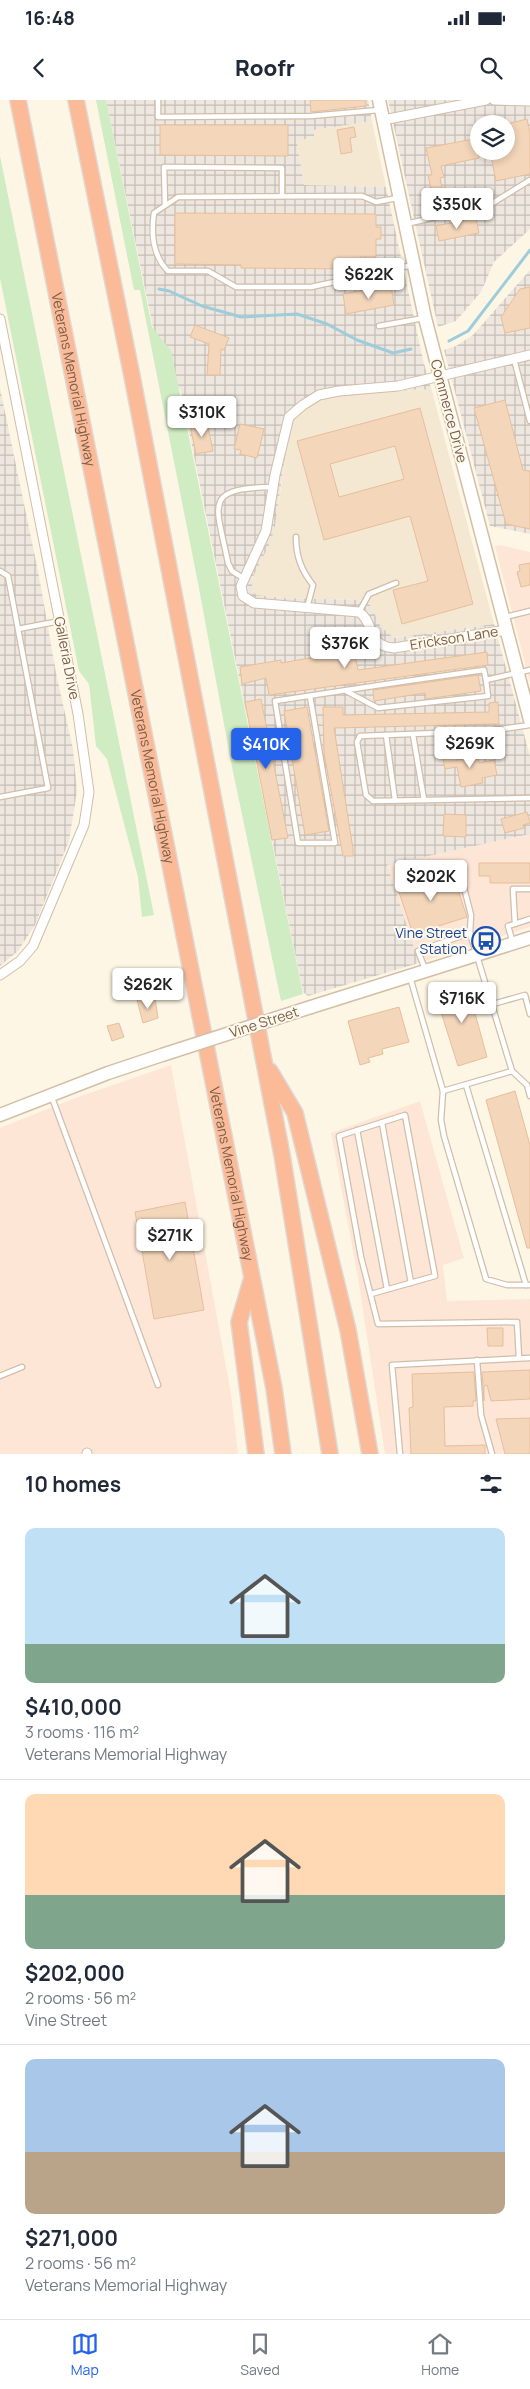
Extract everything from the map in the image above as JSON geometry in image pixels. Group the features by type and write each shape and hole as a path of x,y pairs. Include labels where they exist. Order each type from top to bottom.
{"highway":[{"name":"Veterans Memorial Highway","path":"18,100 274,1388 283,1454"},
{"path":"76,100 132,376 264,1062 288,1194 330,1454"},
{"path":"264,1062 295,1113 348,1330 370,1454"},
{"path":"252,1277 239,1322 256,1454"}],"street":[{"path":"381,110 486,100"},
{"path":"494,100 530,101"},
{"name":"Commerce Drive","path":"381,110 398,198 425,318 505,624 524,671 530,720"},
{"name":"Galleria Drive","path":"0,319 78,714 89,792 84,825 33,946 20,961 0,975"},
{"path":"359,612 254,603 243,596 241,586 243,578 266,531 273,487 289,417 319,395 339,391 398,386 530,355"},
{"name":"Erickson Lane","path":"359,612 363,615 374,638 386,647 394,648 505,624"},
{"name":"Vine Street","path":"0,1115 51,1094 162,1055 530,938"}],"lane":[{"path":"158,100 158,117 311,116 381,110"},
{"path":"165,205 164,167 282,168 282,196"},
{"path":"404,225 491,204 530,180"},
{"path":"398,198 376,202 362,196 178,197 154,213 152,225 157,260 168,271 208,272 236,287 311,287 413,265"},
{"path":"379,326 425,318"},
{"path":"514,359 530,421"},
{"path":"243,578 232,571 228,563 217,505 222,496 231,491 273,487"},
{"path":"296,537 296,553 300,564 313,585 307,608"},
{"path":"0,571 8,576 48,788 0,797"},
{"path":"359,612 369,594 396,583"},
{"path":"505,624 530,611"},
{"path":"18,630 60,620"},
{"path":"310,696 335,844 298,842 275,701 484,670 488,696 378,708 345,691"},
{"path":"486,680 524,671"},
{"path":"530,725 413,735 360,736 357,742 366,795 372,801 530,798"},
{"path":"386,735 395,800"},
{"path":"413,735 424,800"},
{"path":"437,869 459,868 471,915 470,933 512,1071 527,1085 530,1096"},
{"path":"515,924 513,889 530,889"},
{"path":"513,944 508,926 530,919"},
{"path":"426,972 418,950 470,933"},
{"path":"410,977 443,1091 441,1120 444,1136 486,1279 506,1285 528,1285 466,1085"},
{"path":"493,1004 525,995 530,1014"},
{"path":"443,1091 512,1071"},
{"path":"51,1094 158,1385"},
{"path":"371,1294 435,1276 405,1115 339,1136 361,1256 378,1324 517,1322 519,1358"},
{"path":"382,1122 411,1283"},
{"path":"358,1130 388,1289"},
{"path":"400,1454 392,1364 530,1358"},
{"path":"477,1360 481,1415 492,1454"},
{"path":"0,1376 22,1367"}],"shaded area":[{"path":"106,100 368,100 372,121 314,130 314,136 297,142 304,185 386,187 423,360 433,395 424,389 331,397 309,404 296,413 287,444 275,525 271,541 252,579 252,590 256,595 282,598 359,600 370,605 381,627 394,638 494,624 530,756 530,834 387,865 419,963 308,996 303,992 181,392 153,327"},
{"path":"388,100 530,100 530,229 494,262 481,292 456,321 438,327"},
{"path":"372,121 386,187 304,185 297,142 314,136 314,130"},
{"path":"530,270 530,534 490,526 444,350 456,346 473,335"},
{"path":"0,388 39,576 56,673 73,749 77,791 69,841 35,925 18,951 0,966"},
{"path":"424,389 433,395 494,624 394,638 381,627 370,605 360,600 282,598 256,595 252,590 252,579 264,555 279,502 287,444 296,413 309,404 331,397"},
{"path":"500,545 530,552 530,683 495,546"},
{"path":"530,834 530,927 419,963 386,865"},
{"path":"171,1065 231,1394 238,1454 0,1454 0,1128 75,1098"},
{"path":"420,1101 464,1258 443,1265 447,1301 530,1299 530,1454 385,1454 358,1278 331,1133"}],"green space":[{"path":"96,100 106,100 152,327 171,351 183,408 303,994 281,1001 231,762 140,290 134,290"},
{"path":"0,156 154,915 142,917 138,877 107,759 96,746 89,684 79,671 0,278"}],"building":[{"path":"310,100 366,100 366,106 311,112"},
{"path":"527,119 530,134 530,174 496,181 492,160 515,160 515,122"},
{"path":"160,125 288,125 288,156 160,155"},
{"path":"354,127 356,137 350,138 352,152 341,154 337,130"},
{"path":"470,140 470,160 441,166 444,177 440,178 444,198 430,201 427,189 431,189 428,175 432,175 426,148"},
{"path":"175,213 376,214 376,227 381,227 381,239 376,239 376,257 360,257 360,269 241,268 241,265 175,264"},
{"path":"476,218 479,233 439,241 436,226"},
{"path":"391,285 394,305 346,314 343,294"},
{"path":"530,287 530,328 505,333 501,317 520,289"},
{"path":"195,325 229,338 224,350 221,349 220,375 207,375 209,344 190,337"},
{"path":"505,400 523,470 530,471 530,529 506,524 474,408"},
{"path":"420,408 473,604 402,624 393,590 428,581 410,516 324,540 297,441","holes":["395,446 404,479 339,497 330,464"]},
{"path":"207,422 213,451 196,454 190,425"},
{"path":"240,424 264,429 257,458 240,454 241,450 234,449"},
{"path":"530,563 530,585 521,587 517,572 520,571 519,565"},
{"path":"350,630 358,670 487,652 488,665 269,695 266,678 242,684 240,667 281,660 281,663 338,653 333,633"},
{"path":"478,675 481,691 426,699 425,693 374,701 373,690"},
{"path":"261,699 288,838 272,840 245,702"},
{"path":"498,702 499,724 334,728 353,849 353,856 343,856 324,753 323,707 343,707 343,715 489,712 489,703"},
{"path":"307,707 329,831 305,835 284,711"},
{"path":"454,752 456,760 478,756 479,763 494,760 497,775 482,778 483,783 461,787 457,767 445,769 442,754"},
{"path":"527,812 530,823 523,825 524,828 505,833 501,819"},
{"path":"444,814 466,815 466,837 443,836"},
{"path":"420,861 425,876 432,874 435,885 454,878 467,917 413,934 398,889 418,882 411,863"},
{"path":"479,863 530,863 530,883 490,883 490,876 479,876"},
{"path":"467,984 487,1057 458,1066 435,993"},
{"path":"145,997 146,1001 155,998 158,1018 143,1023 137,1000"},
{"path":"399,1007 409,1042 382,1049 383,1054 368,1058 370,1062 360,1065 348,1021"},
{"path":"119,1023 124,1037 112,1041 107,1026"},
{"path":"515,1091 530,1145 530,1248 527,1248 486,1100"},
{"path":"185,1202 204,1310 154,1319 135,1212"},
{"path":"487,1328 503,1328 503,1346 488,1346"},
{"path":"530,1370 530,1399 491,1401 487,1385 484,1386 484,1401 482,1372"},
{"path":"474,1372 476,1401 473,1401 473,1406 444,1407 445,1446 485,1445 485,1454 411,1454 409,1408 413,1407 412,1374"},
{"path":"530,1418 530,1454 505,1454 496,1419"}],"waterway":[{"path":"449,341 468,331 530,250"},
{"path":"159,289 169,291 202,306 241,317 297,314 327,324 357,340 393,353 411,349"}],"place":[{"name":"Vine Street Station","path":"486,941"}]}
